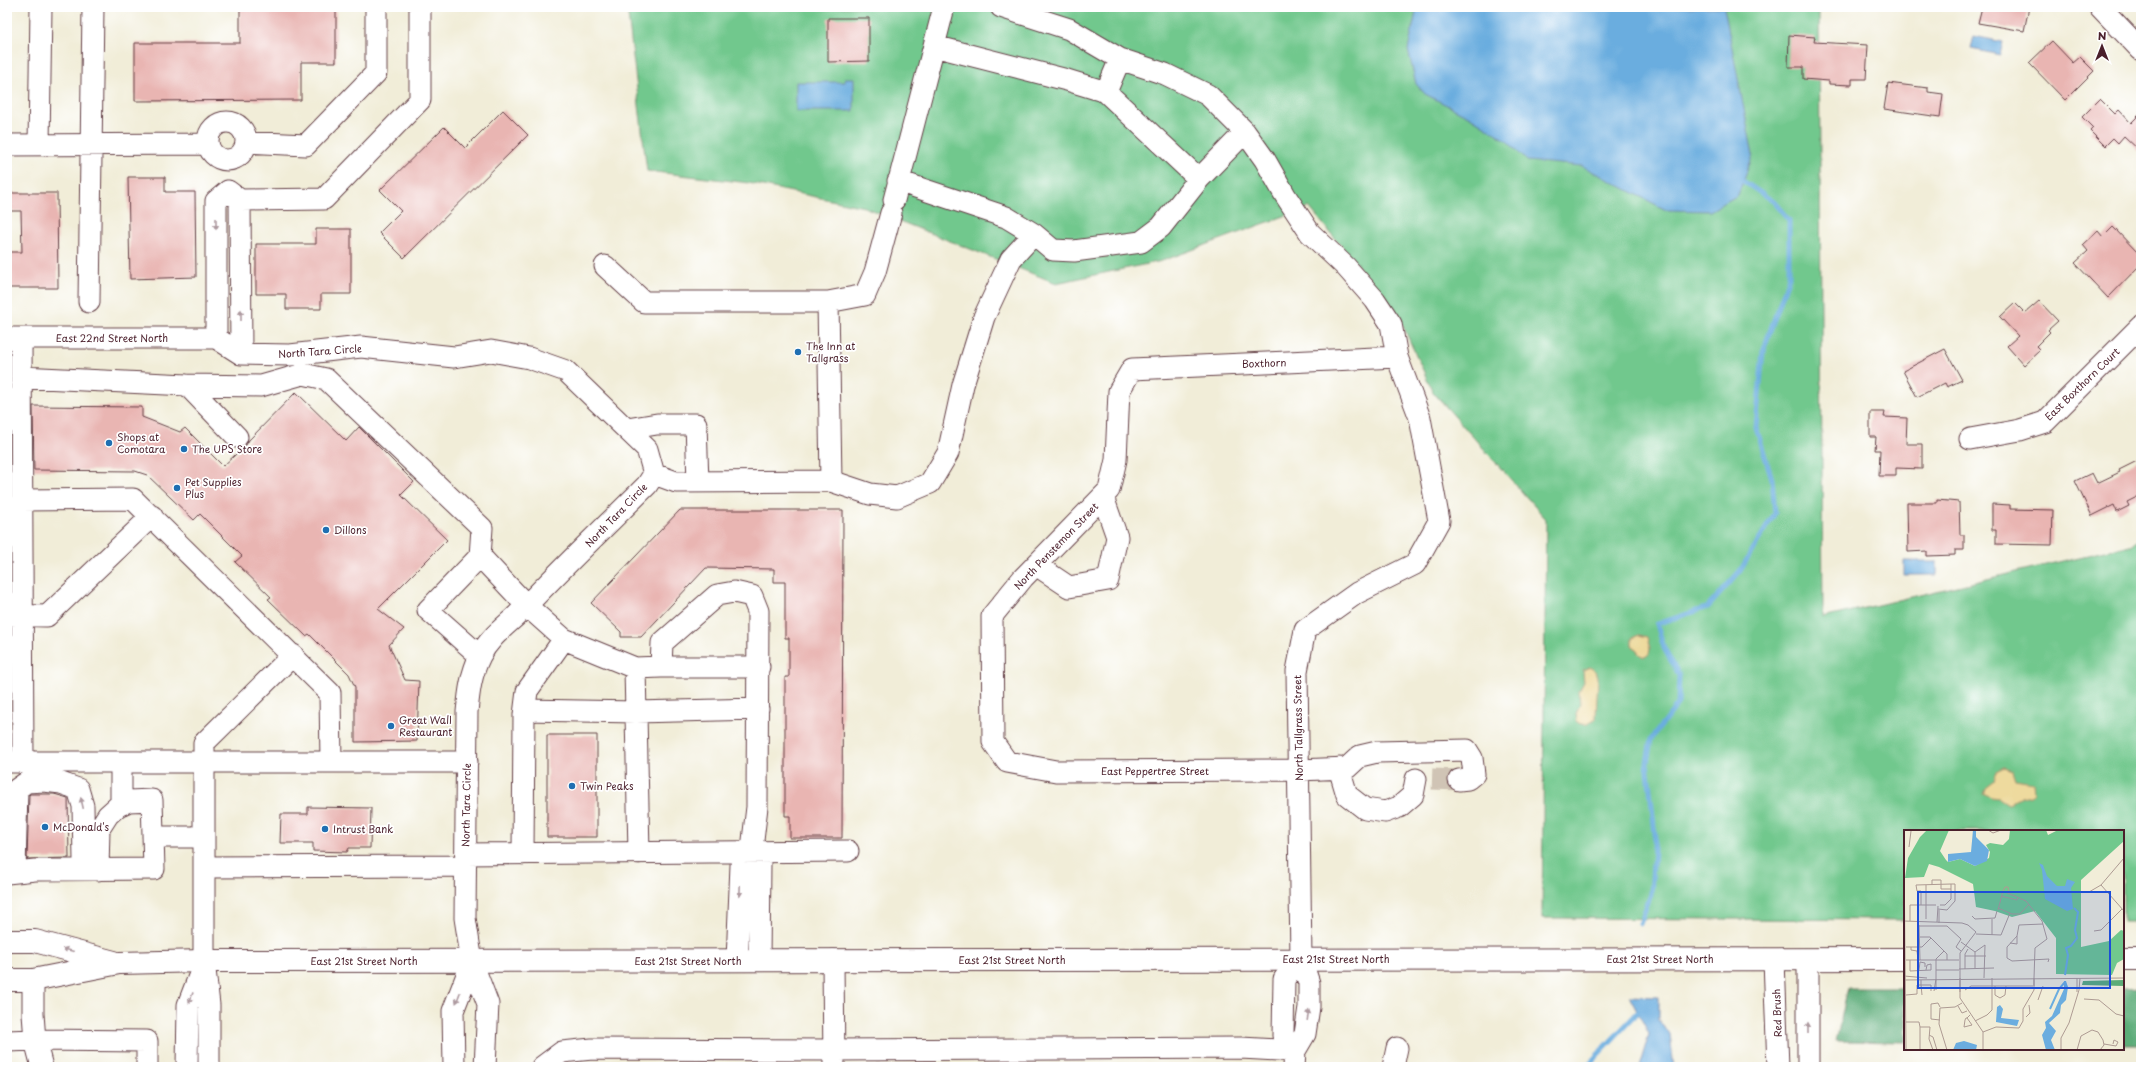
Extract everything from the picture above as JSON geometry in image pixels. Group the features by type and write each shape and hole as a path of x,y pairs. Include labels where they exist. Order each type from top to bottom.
{"main road":[{"name":"East 21st Street North","path":"7,941 35,941 119,963"},
{"name":"East 21st Street North","path":"7,980 33,980 119,963 204,961 472,962 737,960 1904,959"},
{"path":"2124,959 2141,959"}],"street":[{"path":"39,145 41,7"},
{"path":"89,302 93,7"},
{"path":"246,142 306,145 376,74 376,7"},
{"path":"241,354 216,338 216,201 234,195 324,198 420,100 420,7"},
{"path":"605,266 644,302 828,302 864,295 875,272 944,7"},
{"name":"North Tallgrass Street","path":"1001,7 1023,11 1069,29 1120,59 1165,74 1208,95 1245,132 1265,160 1285,195 1310,233 1346,267 1375,300 1390,324 1397,357 1420,418 1439,521 1415,564 1357,593 1305,630 1297,671 1301,959 1309,983 1309,1007 1305,1034 1295,1059"},
{"path":"2100,7 2141,50"},
{"path":"934,46 1067,80 1106,92 1199,179"},
{"path":"1106,92 1120,59"},
{"path":"227,122 239,127 245,136 246,142 242,153 237,157 227,160 214,156 208,144 210,132 220,124 227,122"},
{"path":"894,198 1006,217 1034,234 1053,250 1074,251 1141,242 1161,227 1199,179 1245,132"},
{"path":"7,146 208,144"},
{"path":"227,160 234,195 241,354"},
{"path":"654,474 676,482 831,481 870,494 897,497 930,483 948,454 963,385 984,317 1011,259 1034,234"},
{"path":"828,302 831,481"},
{"name":"East Boxthorn Court","path":"1970,439 2020,430 2045,422 2141,326"},
{"path":"14,338 21,377 22,500 14,615 15,763 467,762"},
{"name":"East 22nd Street North","path":"14,338 216,338"},
{"name":"North Tara Circle","path":"241,354 290,355 362,347 454,357 491,351 529,358 566,371 647,449 654,474 647,484 526,606 494,635 480,656 470,679 468,712 465,918 472,962 488,1004 485,1067"},
{"name":"Boxthorn","path":"1132,369 1397,357"},
{"name":"North Penstemon Street","path":"1012,763 1007,762 993,742 992,616 1036,565 1109,490 1116,460 1119,391 1132,369"},
{"path":"21,377 187,385 261,386 303,374 326,379 482,528 480,556 428,610 480,656"},
{"path":"187,385 237,437"},
{"path":"627,430 657,424 696,424 698,482"},
{"path":"1036,565 1069,588 1108,580 1117,537 1103,496"},
{"path":"22,500 133,499 293,655 330,694 331,762"},
{"path":"14,615 47,616 152,516"},
{"path":"480,556 526,606 564,639 635,668 759,667"},
{"path":"661,667 662,643 717,595 734,592 752,596 758,611 759,667 757,807 751,854 741,864 737,960"},
{"path":"523,854 526,691 564,639"},
{"path":"209,1067 209,1005 204,961 204,743 293,655"},
{"path":"635,668 639,853"},
{"path":"525,710 636,712 758,709"},
{"path":"1417,751 1424,779 1413,795 1399,807 1385,812 1365,809 1347,795 1339,768 1347,768 1360,756 1377,752 1417,751 1467,750 1472,758 1474,774 1468,779 1459,780"},
{"path":"121,763 121,804"},
{"name":"East Peppertree Street","path":"1012,763 1056,771 1299,770 1339,768"},
{"path":"44,781 61,783 78,788 83,806 91,870 99,829 108,816 121,804 129,801 152,800 154,869 11,873 17,789 27,782 44,781"},
{"path":"153,837 204,837"},
{"path":"204,867 465,860 523,854 751,854 848,851"},
{"path":"751,854 760,864 759,960"},
{"path":"833,960 834,1058"},
{"name":"Red Brush","path":"1774,960 1778,1067"},
{"path":"1808,960 1808,1067"},
{"path":"187,1067 188,1005 204,961"},
{"path":"454,1067 453,1010 472,962"},
{"path":"33,980 35,1040 42,1067"},
{"path":"7,1041 147,1041 147,1067"},
{"path":"542,1067 562,1052 592,1049 834,1058 989,1058 1241,1048 1295,1059"}],"green space":[{"path":"627,7 1819,7 1823,618 2134,544 2141,538 2141,921 2124,921 2124,830 1904,830 1904,920 1542,918 1546,519 1433,392 1397,313 1309,207 1162,261 1056,283 864,207 749,183 647,171"},
{"path":"2141,987 2141,1045 2124,1045 2124,988"},
{"path":"1848,988 1904,988 1904,1042 1836,1041"}],"sand":[{"path":"1639,635 1647,637 1650,649 1649,654 1645,657 1640,655 1632,645 1632,638"},
{"path":"1590,667 1596,671 1598,677 1596,719 1589,723 1582,724 1577,721 1576,714 1580,704 1579,691 1584,682 1583,670"},
{"path":"2004,767 2012,770 2015,779 2033,782 2034,792 2031,795 2021,797 2008,804 1999,798 1991,797 1983,793 1985,787 1994,780 1996,771"}],"water":[{"path":"1417,7 1724,7 1753,155 1738,195 1710,211 1666,210 1582,166 1527,161 1506,140 1470,117 1425,94 1416,84 1408,50"},
{"path":"1974,36 2003,42 2000,55 1971,49"},
{"path":"845,78 854,78 854,111 796,111 796,82 845,82"},
{"path":"1904,561 1937,561 1937,575 1904,575"},
{"path":"1629,996 1659,997 1659,1019 1670,1035 1674,1067 1639,1067 1649,1034"}],"building":[{"path":"240,7 336,7 336,62 301,62 301,100 135,101 135,43 240,43"},
{"path":"1982,7 2029,7 2024,31 1978,23"},
{"path":"828,18 869,18 869,61 828,62"},
{"path":"1789,35 1815,37 1814,42 1868,45 1866,79 1852,79 1852,85 1829,84 1829,81 1803,79 1803,67 1788,67"},
{"path":"2052,41 2073,63 2080,57 2094,71 2065,100 2029,63"},
{"path":"1888,83 1928,88 1928,92 1943,94 1940,117 1884,109"},
{"path":"2100,99 2115,114 2119,110 2131,123 2141,113 2141,152 2124,136 2118,143 2113,138 2105,146 2090,131 2093,128 2082,117"},
{"path":"503,110 528,135 404,258 379,233 401,211 380,190 444,127 465,148"},
{"path":"128,177 165,177 165,192 195,192 196,277 130,279"},
{"path":"7,193 57,193 58,288 7,288 7,252 22,252 21,211 7,211"},
{"path":"2113,227 2141,256 2141,264 2108,298 2075,263 2088,251 2083,245 2098,231 2103,237"},
{"path":"316,229 351,229 351,294 321,294 321,309 286,309 286,294 256,294 256,244 316,244"},
{"path":"2039,301 2058,321 2048,330 2050,332 2036,346 2040,350 2024,365 2007,346 2018,336 2000,317 2015,303 2025,313"},
{"path":"1945,349 1962,380 1947,387 1945,383 1917,397 1903,371"},
{"name":"Dillons","path":"296,392 346,441 359,427 414,482 401,495 447,540 378,609 404,629 389,645 405,680 419,681 417,741 355,742 355,687 349,674 309,634 306,636 268,599 271,597 235,562 242,556 200,514 194,520 147,475 135,471 34,470 33,406 142,407 142,417 180,432 185,428 223,466 246,445 249,440"},
{"path":"1870,412 1885,412 1884,417 1907,418 1906,444 1922,444 1922,469 1896,468 1896,476 1879,476 1880,450 1875,450 1876,437 1870,437"},
{"path":"2141,459 2141,495 2127,502 2129,506 2117,512 2114,505 2092,516 2075,481 2092,473 2097,483 2120,472 2119,470"},
{"path":"1937,500 1959,502 1960,535 1964,535 1964,550 1955,550 1955,555 1927,556 1927,551 1908,552 1907,503 1937,503"},
{"path":"1992,504 2010,505 2010,509 2053,510 2052,545 1996,544 1996,530 1992,530"},
{"path":"680,510 843,510 842,838 790,838 790,816 785,816 785,677 789,677 789,638 785,638 785,582 774,582 774,569 706,568 641,637 621,637 621,632 591,603"},
{"name":"Twin Peaks","path":"547,735 597,735 597,837 547,837"},
{"name":"McDonald's","path":"30,794 54,794 68,798 69,858 27,859"},
{"name":"Intrust Bank","path":"308,807 371,808 370,848 349,848 347,852 313,851 313,843 280,843 281,814 308,814"}],"waterway":[{"path":"1640,924 1651,894 1655,834 1647,763 1651,739 1678,704 1679,675 1664,648 1657,624 1708,607 1740,571 1775,513 1772,479 1756,427 1763,351 1789,277 1789,220 1774,202 1743,181"},
{"path":"1586,1067 1642,1008"}],"tunnel":[{"path":"1432,779 1459,780"}],"place":[{"name":"The Inn at Tallgrass","path":"798,352"},
{"name":"Shops at Comotara","path":"109,443"},
{"name":"The UPS Store","path":"184,449"},
{"name":"Pet Supplies Plus","path":"177,488"},
{"name":"Dillons","path":"326,530"},
{"name":"Great Wall Restaurant","path":"391,726"},
{"name":"Twin Peaks","path":"572,786"},
{"name":"McDonald's","path":"45,827"},
{"name":"Intrust Bank","path":"325,829"}]}
